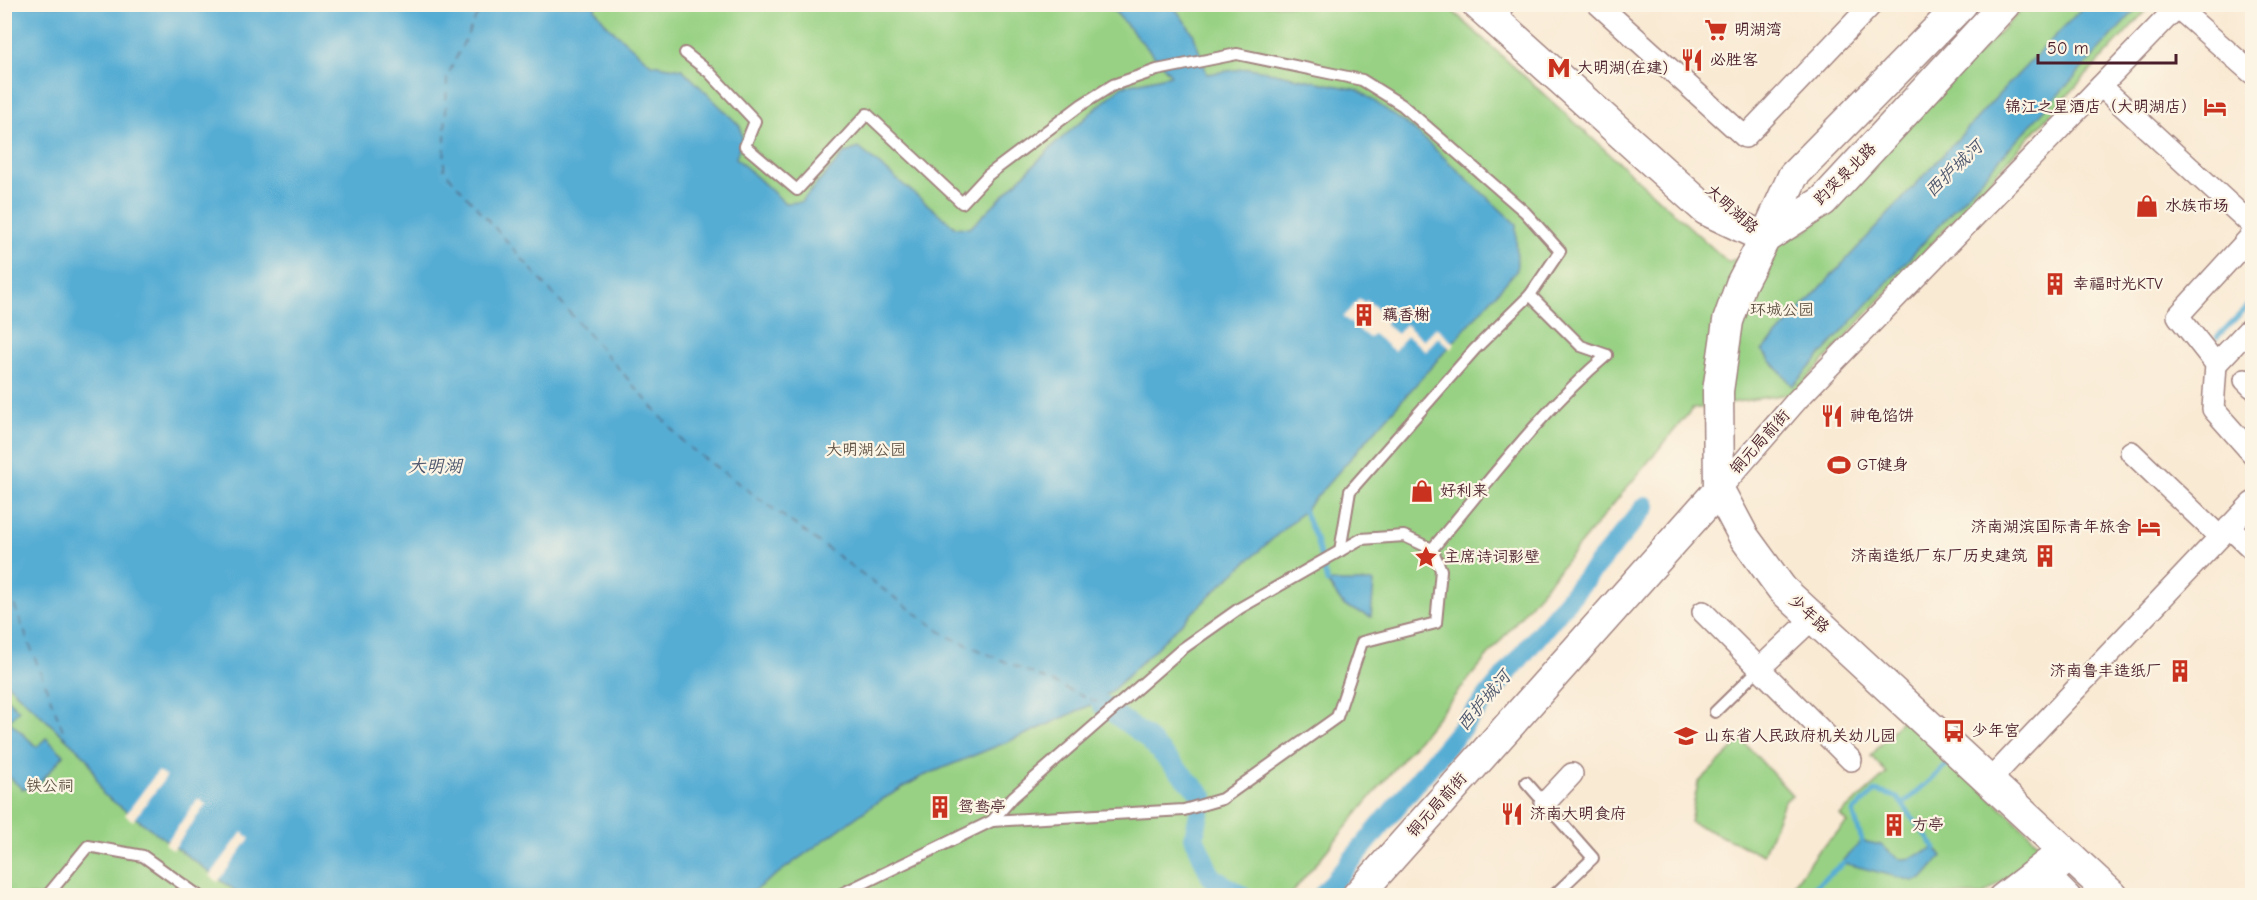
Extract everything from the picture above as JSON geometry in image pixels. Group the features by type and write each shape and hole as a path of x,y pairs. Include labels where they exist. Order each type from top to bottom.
{"main road":[{"name":"趵突泉北路","path":"1765,238 1793,176 1962,4"},
{"name":"趵突泉北路","path":"1765,238 1823,201 2005,4"},
{"name":"大明湖路","path":"1496,5 1765,238"},
{"name":"少年路","path":"1765,238 1741,284 1728,321 1722,353 1718,391 1719,490 1744,537 1782,589 1989,781 2062,861 2113,896"},
{"name":"铜元局前街","path":"1357,896 1719,490"}],"street":[{"path":"1598,4 1745,137 1872,4"},
{"path":"2178,6 2253,73"},
{"name":"铜元局前街","path":"1719,490 1798,399 2178,6"},
{"path":"2101,86 2253,225"},
{"path":"2216,364 2178,316 2253,235"},
{"path":"2253,326 2216,364 2213,409 2253,453"},
{"path":"2131,452 2225,532 2253,549"},
{"path":"1989,781 2253,503"},
{"path":"1703,612 1851,760"},
{"path":"1759,669 1813,618"},
{"path":"1545,803 1572,774"},
{"path":"1999,896 2062,861"},
{"path":"2027,896 2062,861"},
{"path":"2062,861 2070,896"}],"lane":[{"path":"685,53 709,72 755,121 745,146 797,190 867,114 962,202 988,175 1081,105 1113,86 1157,70 1211,58 1237,54 1362,80 1402,105 1525,212 1560,251 1530,295 1475,349 1350,491 1336,553"},
{"path":"1432,549 1532,431 1586,373 1607,355 1581,346 1530,295"},
{"path":"837,896 992,821 1184,810 1222,799 1337,717 1362,642 1436,623 1441,570 1432,549 1404,536 1361,539 1240,609 1182,649 1088,729 1013,797 992,821"},
{"path":"1715,712 1759,669"},
{"path":"1526,782 1593,858 1553,896"},
{"path":"47,896 88,846 143,856 199,896"}],"green space":[{"name":"大明湖","path":"5,5 1446,5 1728,262 1807,231 2026,5 2151,5 1794,393 1692,409 1290,895 5,896"},
{"path":"1905,716 2045,849 1983,895 1786,896 1817,852 1847,823 1840,815 1887,773 1871,756"},
{"path":"1742,740 1792,795 1784,802 1763,855 1690,822 1698,783"}],"water":[{"path":"2086,4 2140,5 1793,386 1762,351 2002,91"},
{"name":"大明湖","path":"4,5 595,5 595,9 607,25 651,64 682,69 740,126 742,137 736,158 785,203 801,202 845,153 859,148 955,227 970,228 1055,144 1122,86 1171,75 1109,5 1173,5 1193,33 1207,74 1249,68 1358,90 1412,128 1516,224 1517,270 1304,511 1223,583 1112,691 1097,702 1034,731 921,777 876,803 748,895 241,895 103,794 88,759 5,682"},
{"path":"1327,582 1374,582 1371,617 1344,606"},
{"path":"4,696 19,710 9,721 37,747 46,738 64,755 35,788 22,789 5,773"},
{"path":"1862,841 1881,845 1899,859 1915,857 1935,848 1942,856 1922,879 1913,881 1843,863 1843,860"}],"pier":[{"path":"1359,299 1364,303 1367,300 1389,318 1385,324 1397,334 1405,324 1424,340 1436,327 1455,344 1451,349 1438,337 1426,351 1407,336 1394,351 1373,334 1369,338 1343,317"},
{"path":"158,771 166,777 133,821 125,815"},
{"path":"198,799 206,804 173,850 165,844"},
{"path":"242,832 250,838 218,882 210,876"}],"waterway":[{"path":"2217,337 2252,302"},
{"name":"西护城河","path":"1322,896 1646,506"},
{"path":"1304,511 1316,539 1327,582"},
{"path":"1101,704 1145,736 1203,796 1194,837 1211,877 1242,896"},
{"path":"1903,804 1954,759"},
{"path":"1862,841 1853,812 1875,791 1897,797 1935,848"},
{"path":"1804,896 1843,863"}],"ferry route":[{"path":"486,4 475,19 447,77 444,170 686,445 947,636 1101,704"},
{"path":"4,579 66,738"}],"place":[{"name":"明湖湾","path":"1716,30"},
{"name":"必胜客","path":"1692,60"},
{"name":"大明湖(在建)","path":"1559,68"},
{"name":"锦江之星酒店（大明湖店）","path":"2215,107"},
{"name":"水族市场","path":"2147,206"},
{"name":"幸福时光KTV","path":"2055,284"},
{"name":"藕香榭","path":"1364,315"},
{"name":"神龟馅饼","path":"1832,416"},
{"name":"GT健身","path":"1839,465"},
{"name":"好利来","path":"1422,491"},
{"name":"济南湖滨国际青年旅舍","path":"2149,527"},
{"name":"济南造纸厂东厂历史建筑","path":"2045,556"},
{"name":"主席诗词影壁","path":"1426,557"},
{"name":"济南鲁丰造纸厂","path":"2180,671"},
{"name":"少年宫","path":"1954,731"},
{"name":"山东省人民政府机关幼儿园","path":"1686,736"},
{"name":"鸳鸯亭","path":"940,807"},
{"name":"济南大明食府","path":"1512,814"},
{"name":"方亭","path":"1894,825"}],"park label":[{"name":"环城公园","path":"1782,310"},
{"name":"大明湖公园","path":"866,450"},
{"name":"铁公祠","path":"50,786"}]}
